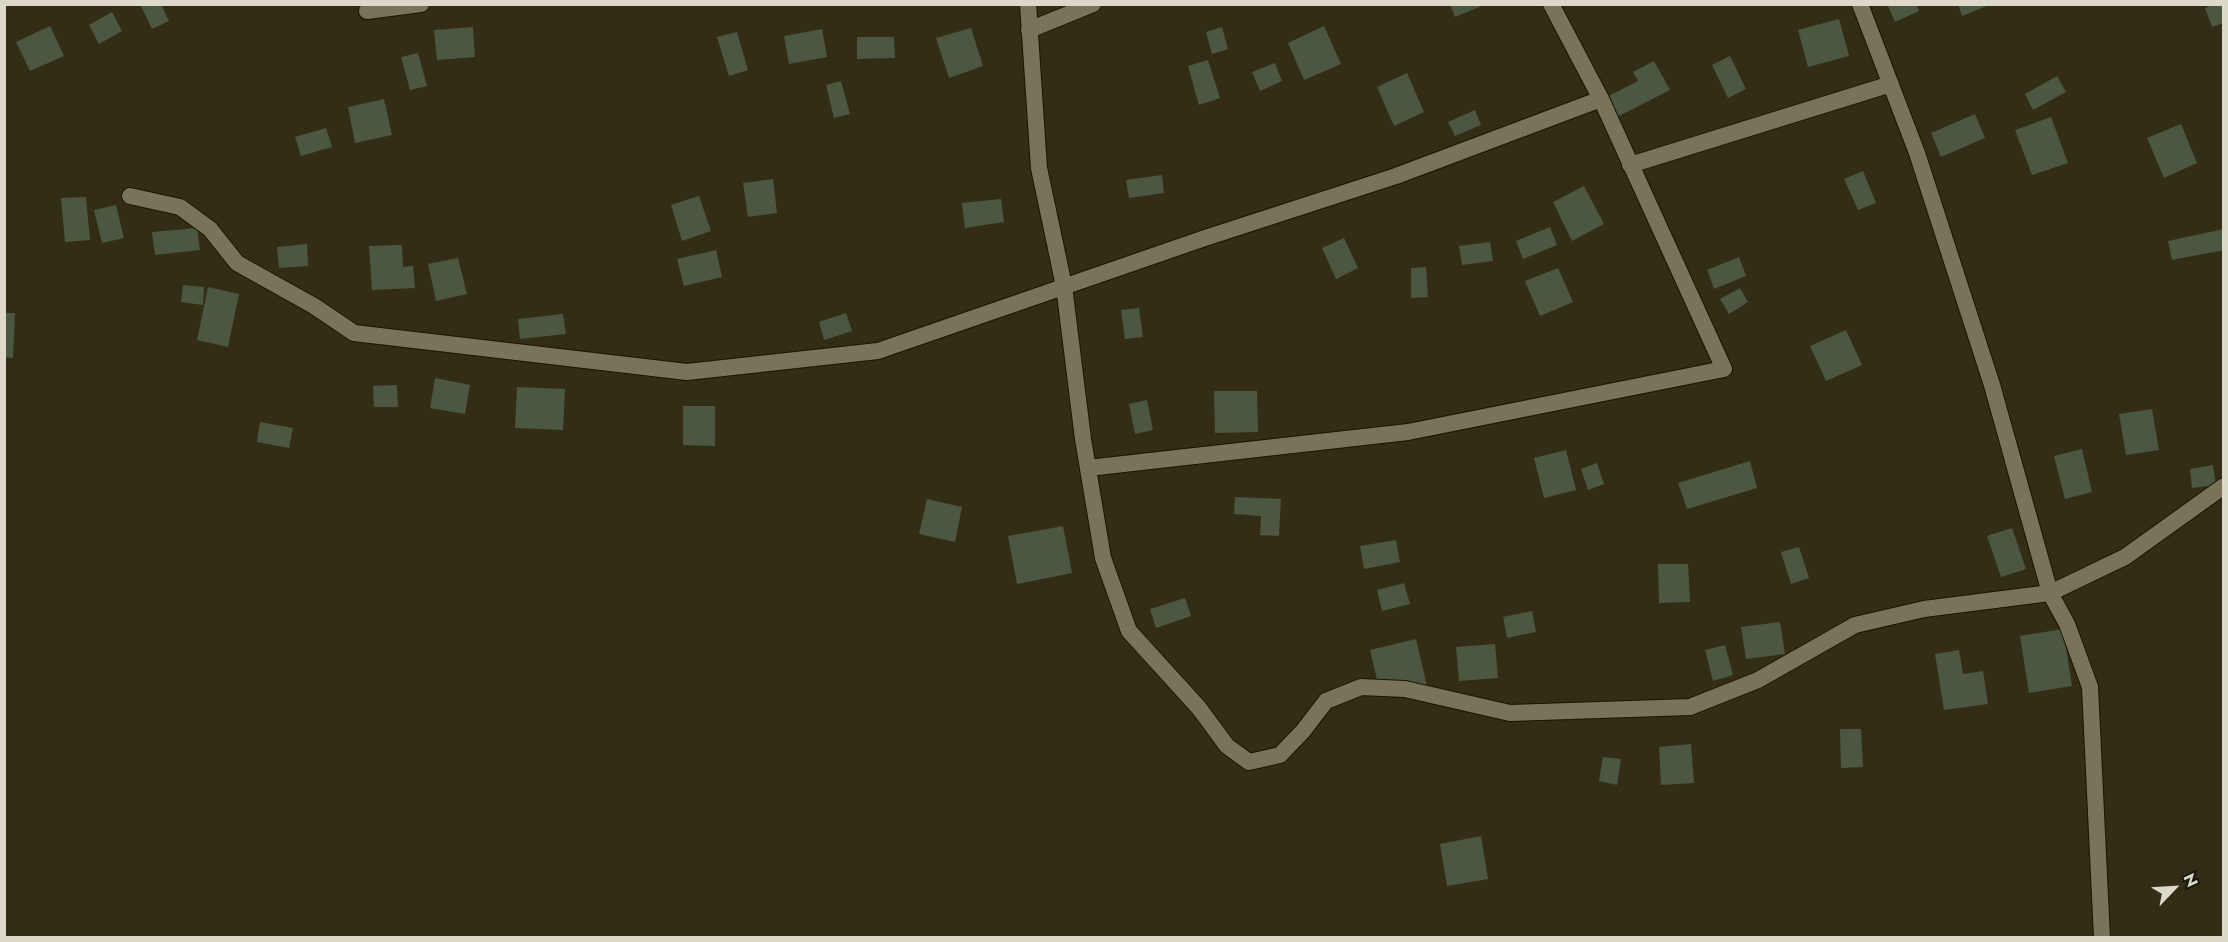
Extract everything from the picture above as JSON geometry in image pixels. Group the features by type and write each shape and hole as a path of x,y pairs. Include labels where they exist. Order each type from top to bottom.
{"street":[{"path":"367,10 421,4"},
{"path":"1028,4 1039,168 1065,286 1088,468 1103,558 1129,631 1199,708 1227,746 1249,762 1280,755 1303,731 1326,701 1361,687 1405,689 1510,713 1690,707 1758,680 1855,626 1924,609 2050,593 2125,557 2223,486"},
{"path":"1029,30 1093,4"},
{"path":"1088,468 1408,432 1724,369 1601,99 1551,4"},
{"path":"1860,4 1917,153 1992,385 2050,593 2067,624 2090,687 2102,938"},
{"path":"1630,165 1890,84"},
{"path":"130,196 180,207 210,229 237,264 314,306 354,333 687,372 878,351 1396,176 1601,99"}],"building":[{"path":"140,4 161,4 169,21 152,29"},
{"path":"1450,4 1484,4 1484,5 1455,17"},
{"path":"1916,4 1919,11 1895,22 1888,6"},
{"path":"1958,4 1989,4 1989,5 1962,16"},
{"path":"2215,4 2224,4 2224,23 2212,27 2205,8"},
{"path":"112,12 122,31 99,44 89,25"},
{"path":"1839,19 1849,56 1808,67 1798,30"},
{"path":"50,26 64,56 30,71 16,42"},
{"path":"1324,26 1341,64 1304,80 1288,43"},
{"path":"473,27 475,57 437,60 434,30"},
{"path":"1222,27 1228,49 1212,54 1206,32"},
{"path":"971,28 983,66 949,78 936,38"},
{"path":"822,29 827,57 789,64 784,36"},
{"path":"737,32 748,70 729,76 717,37"},
{"path":"857,37 894,37 895,58 857,59"},
{"path":"418,53 427,86 410,90 401,57"},
{"path":"1730,56 1746,89 1728,98 1712,65"},
{"path":"1208,60 1220,98 1199,105 1188,66"},
{"path":"1654,61 1670,90 1613,119 1603,99 1638,81 1633,72"},
{"path":"1275,63 1282,81 1260,91 1252,72"},
{"path":"1407,73 1424,112 1394,126 1377,87"},
{"path":"2057,76 2066,92 2033,110 2025,94"},
{"path":"841,81 850,114 834,118 826,85"},
{"path":"384,99 392,135 355,143 348,107"},
{"path":"1475,110 1481,125 1455,136 1448,122"},
{"path":"1975,114 1985,138 1941,157 1931,133"},
{"path":"2051,117 2068,163 2032,175 2015,130"},
{"path":"2181,124 2197,163 2164,178 2147,138"},
{"path":"326,128 332,147 301,156 295,137"},
{"path":"1863,171 1876,203 1858,210 1844,179"},
{"path":"1162,175 1164,193 1129,198 1126,180"},
{"path":"773,179 777,213 748,217 743,183"},
{"path":"1584,186 1604,224 1572,241 1553,202"},
{"path":"699,196 711,231 682,241 671,205"},
{"path":"86,197 90,240 65,242 61,198"},
{"path":"1001,199 1004,222 965,228 962,203"},
{"path":"116,205 124,238 102,243 94,210"},
{"path":"1550,227 1557,245 1523,259 1516,241"},
{"path":"197,228 200,250 155,255 152,232"},
{"path":"2224,229 2224,250 2172,260 2168,241"},
{"path":"1344,238 1358,268 1336,279 1322,248"},
{"path":"1490,242 1493,261 1462,265 1459,246"},
{"path":"307,244 308,266 279,268 277,247"},
{"path":"402,245 403,267 413,266 415,288 372,290 369,246"},
{"path":"716,250 722,277 684,286 677,259"},
{"path":"1739,257 1746,276 1714,289 1707,270"},
{"path":"458,258 467,294 436,301 428,264"},
{"path":"1426,267 1428,297 1411,298 1411,268"},
{"path":"1558,268 1573,302 1540,316 1525,281"},
{"path":"183,285 204,287 203,305 181,302"},
{"path":"208,287 239,294 228,347 197,340"},
{"path":"1740,288 1748,302 1729,314 1720,299"},
{"path":"1139,308 1143,337 1125,339 1121,310"},
{"path":"4,313 15,313 13,358 4,357"},
{"path":"846,313 852,331 824,340 819,322"},
{"path":"563,314 566,334 520,339 518,319"},
{"path":"1846,330 1862,365 1826,381 1810,346"},
{"path":"435,378 470,385 465,414 430,408"},
{"path":"397,385 398,407 374,407 373,386"},
{"path":"517,387 565,389 563,430 515,428"},
{"path":"1214,391 1257,391 1258,432 1215,433"},
{"path":"1147,400 1153,430 1135,434 1129,404"},
{"path":"683,406 715,406 715,446 683,445"},
{"path":"2152,409 2159,450 2126,455 2119,414"},
{"path":"260,422 293,428 289,448 257,442"},
{"path":"2082,449 2092,492 2065,499 2054,456"},
{"path":"1566,450 1576,490 1544,498 1534,458"},
{"path":"1750,461 1757,488 1687,509 1678,483"},
{"path":"1597,463 1604,484 1588,490 1581,469"},
{"path":"2213,465 2216,485 2192,488 2190,469"},
{"path":"1235,497 1281,499 1279,536 1260,535 1261,516 1234,514"},
{"path":"927,499 962,507 955,542 919,534"},
{"path":"1063,526 1072,573 1017,584 1008,536"},
{"path":"2012,528 2026,569 2001,577 1987,536"},
{"path":"1396,540 1400,562 1364,569 1360,546"},
{"path":"1799,547 1809,578 1791,584 1781,552"},
{"path":"1658,564 1688,564 1690,602 1659,603"},
{"path":"1404,583 1410,604 1382,611 1377,590"},
{"path":"1185,598 1191,616 1156,628 1150,609"},
{"path":"1532,611 1536,632 1507,638 1503,617"},
{"path":"1780,622 1785,654 1746,659 1741,627"},
{"path":"2063,629 2072,686 2029,693 2020,636"},
{"path":"1416,639 1427,686 1381,696 1370,650"},
{"path":"1495,644 1498,678 1459,681 1456,647"},
{"path":"1725,645 1733,675 1713,681 1705,650"},
{"path":"1959,650 1963,674 1983,671 1988,704 1944,710 1935,654"},
{"path":"1840,729 1861,729 1863,767 1841,768"},
{"path":"1691,744 1694,783 1661,785 1659,747"},
{"path":"1603,757 1621,759 1617,785 1599,781"},
{"path":"1481,836 1488,879 1447,886 1440,844"}]}
